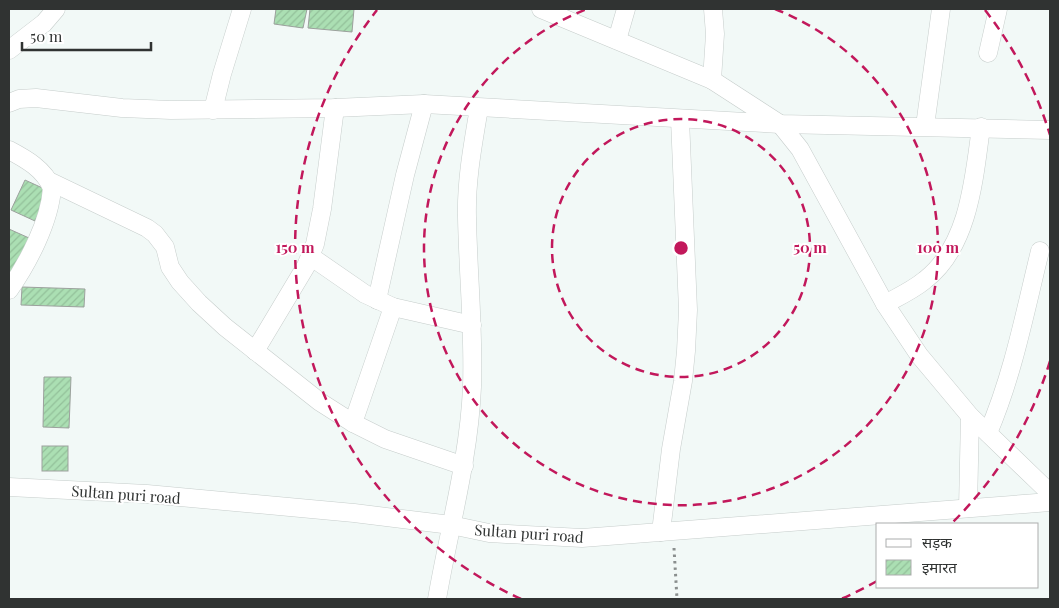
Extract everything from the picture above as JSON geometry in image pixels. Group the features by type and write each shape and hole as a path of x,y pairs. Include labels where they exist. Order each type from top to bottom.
{"street":[{"path":"9,50 44,23 56,9"},
{"path":"213,110 242,9"},
{"path":"540,9 712,80 780,124 796,143 885,304 919,355 970,416 1050,493"},
{"path":"617,40 626,9"},
{"path":"712,80 715,34 713,9"},
{"path":"925,126 941,9"},
{"path":"988,53 998,9"},
{"path":"9,103 19,99 36,98 142,110 335,108 424,104 780,124 1050,130"},
{"path":"353,422 385,304 405,175 424,104"},
{"path":"255,351 306,266 315,244 322,209 335,108"},
{"path":"437,599 464,466 472,389 472,325 467,216 469,172 479,108"},
{"path":"666,531 671,449 683,381 688,310 680,119"},
{"path":"885,304 925,280 942,263 956,240 971,192 981,128"},
{"path":"9,150 29,161 49,181 147,228 155,234 165,247 170,267 180,282 225,327 320,402 385,439 464,466"},
{"path":"9,290 30,256 49,209 52,188 49,181"},
{"path":"988,433 1008,380 1040,251"},
{"path":"310,256 365,294 385,304 472,325"},
{"path":"968,508 970,416"},
{"name":"Sultan puri road","path":"9,487 147,494 354,513 489,533 582,538 1050,502"}],"path":[{"path":"666,531 677,599"}],"building":[{"path":"276,9 307,9 303,28 274,24"},
{"path":"310,9 354,9 352,32 308,28"},
{"path":"25,180 49,191 35,221 11,210"},
{"path":"9,229 29,238 13,274 9,272"},
{"path":"22,287 85,289 84,307 21,305"},
{"path":"44,377 71,377 69,428 43,427"},
{"path":"42,446 68,446 68,471 42,471"}]}
